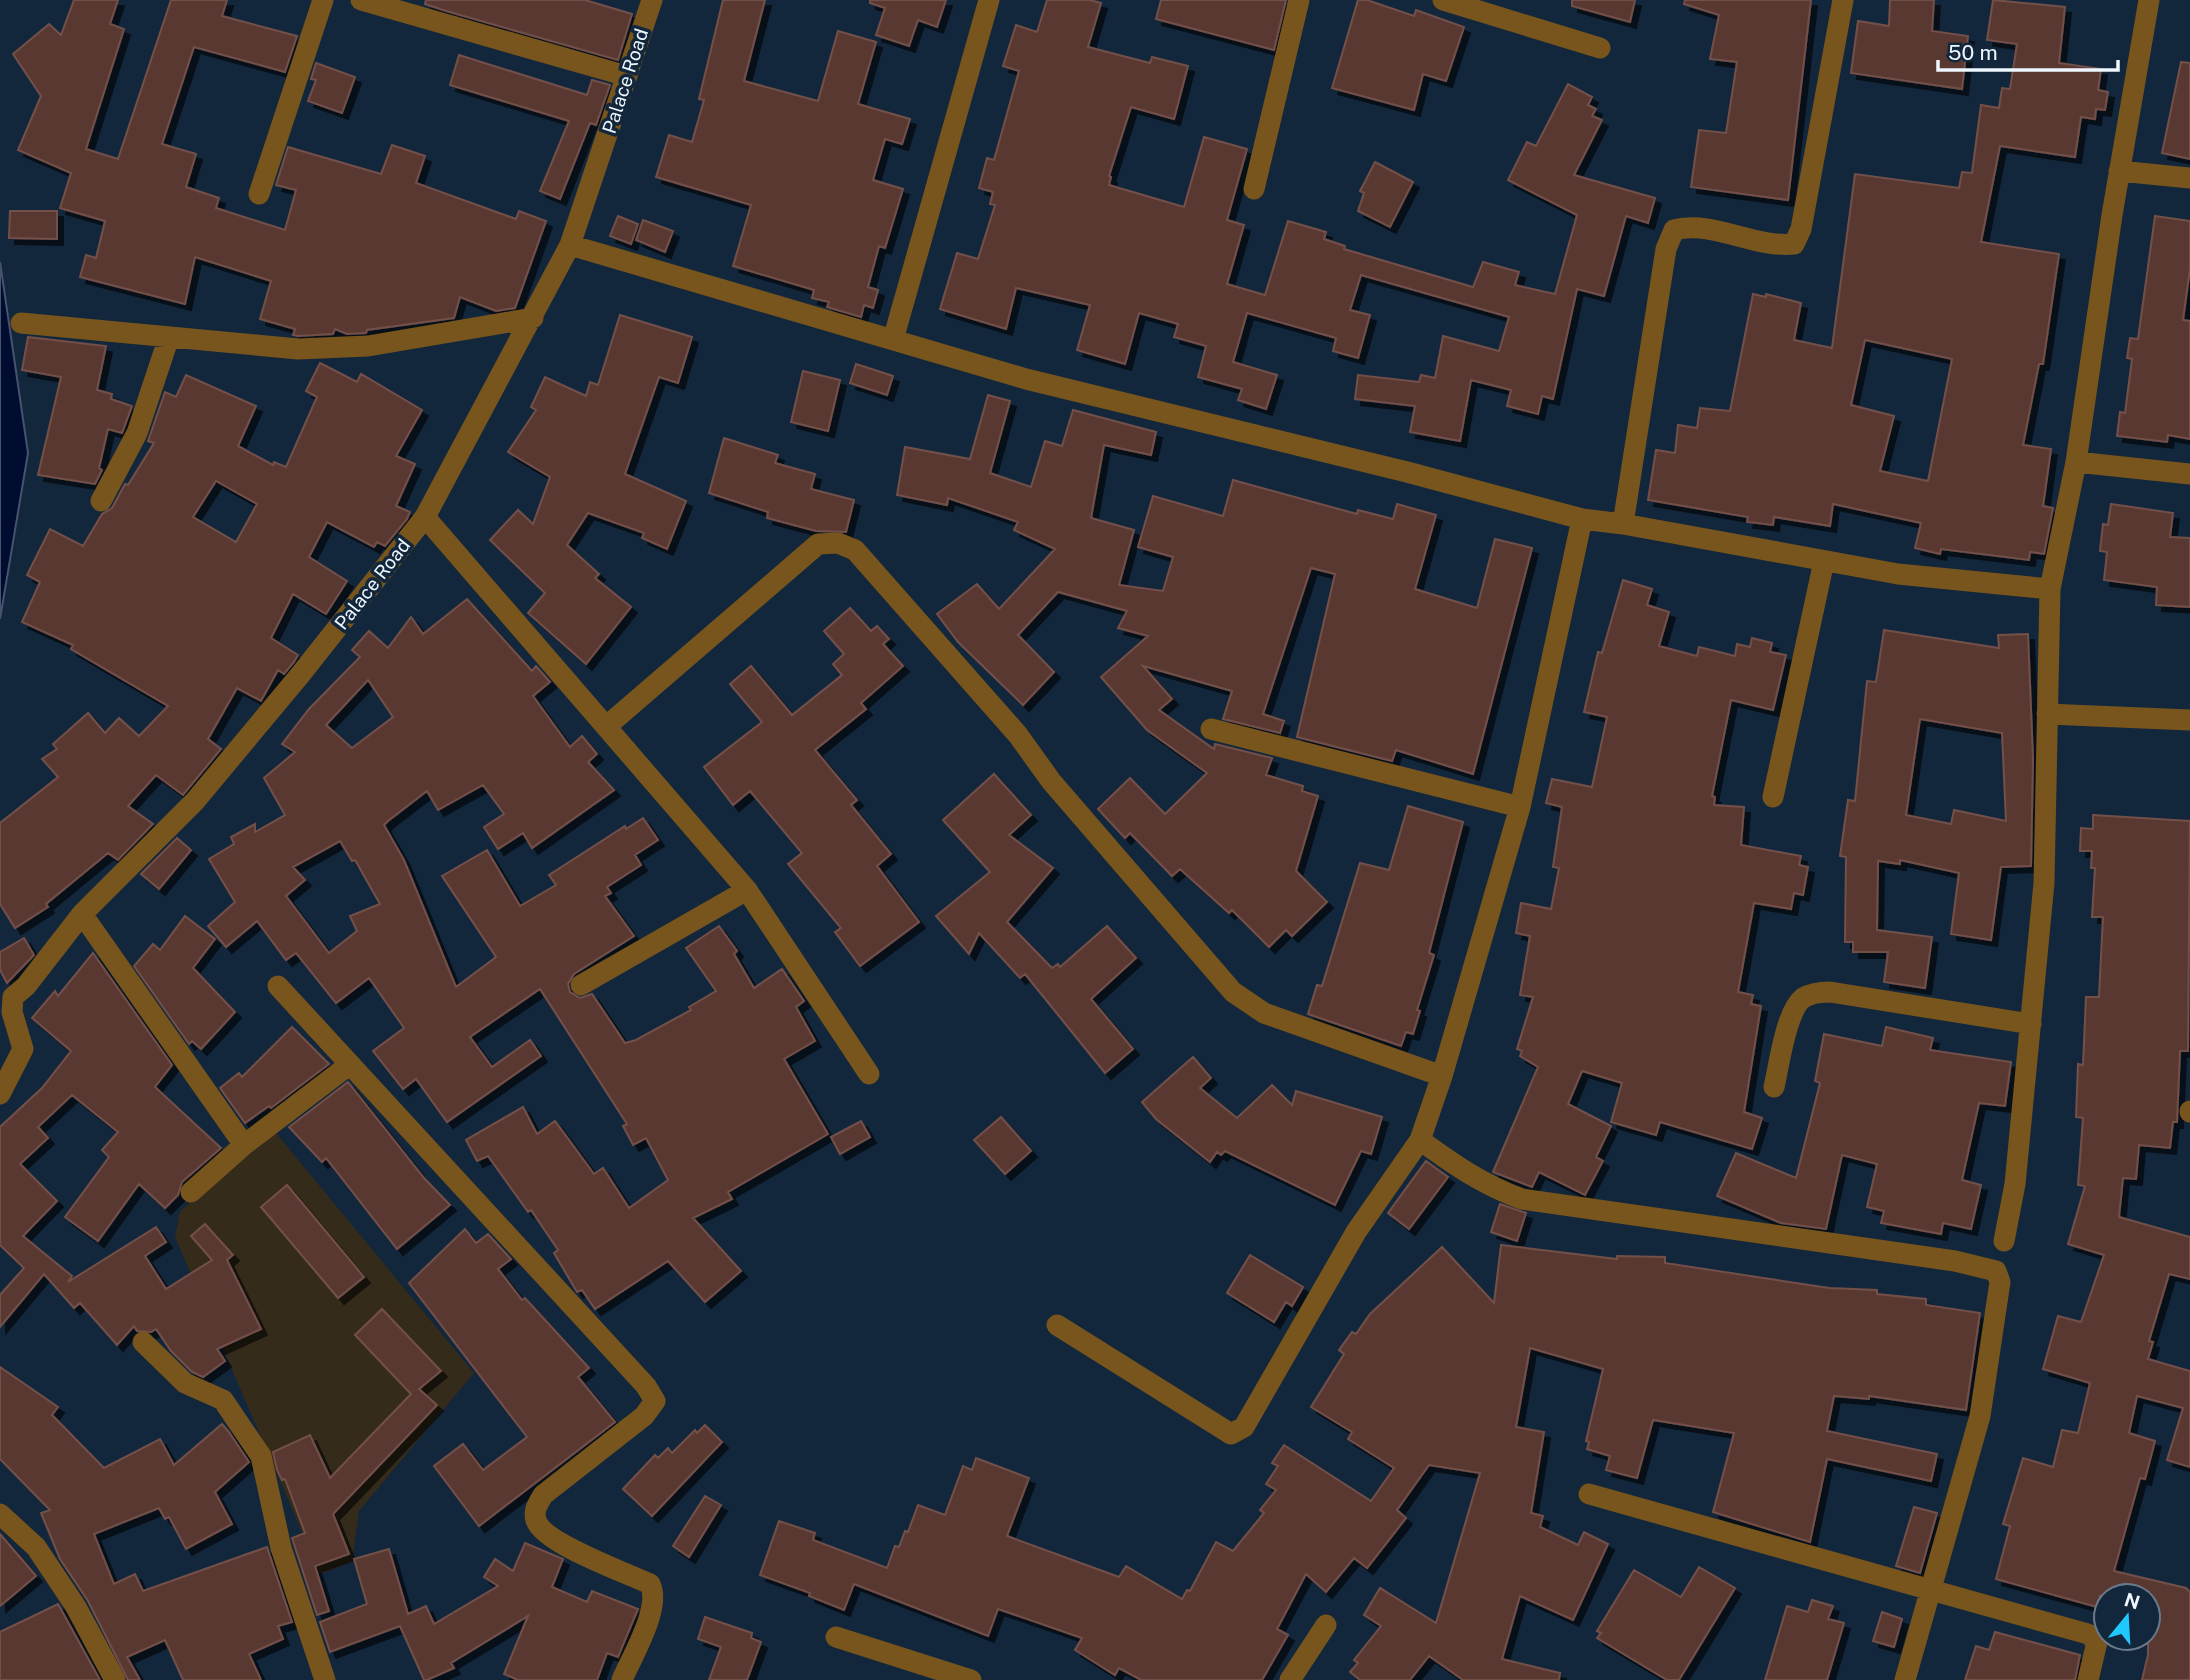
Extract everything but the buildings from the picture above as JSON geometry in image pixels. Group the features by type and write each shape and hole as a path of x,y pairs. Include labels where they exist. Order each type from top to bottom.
{"street":[{"path":"258,194 323,0"},
{"path":"361,0 627,76"},
{"name":"Palace Road","path":"0,1094 23,1049 12,1012 13,997 26,986 82,914 195,801 300,675 425,517 570,245 652,0"},
{"path":"893,340 989,0"},
{"path":"1254,189 1299,0"},
{"path":"1443,0 1600,48"},
{"path":"1623,524 1665,249 1674,230 1692,225 1777,246 1794,244 1801,229 1843,0"},
{"path":"2004,1241 2015,1184 2044,883 2050,589 2076,462 2119,171 2149,0"},
{"path":"2119,171 2190,178"},
{"path":"570,245 1026,379 1407,472 1582,519 1623,524 1898,574 2050,589"},
{"path":"21,323 299,349 368,346 533,318"},
{"path":"101,501 137,433 169,337"},
{"path":"2076,462 2190,474"},
{"path":"425,517 747,890 869,1074"},
{"path":"1057,1325 1231,1434 1244,1427 1356,1232 1420,1140 1442,1076 1520,807 1582,519"},
{"path":"608,726 818,544 838,543 855,550 1018,735 1051,781 1233,992 1264,1013 1442,1076"},
{"path":"1773,797 1824,561"},
{"path":"2047,714 2190,720"},
{"path":"1211,729 1520,807"},
{"path":"581,985 747,890"},
{"path":"82,914 244,1145"},
{"path":"278,986 646,1386 655,1402 644,1416 543,1495 535,1510 537,1523 552,1539 650,1584 655,1592 654,1608 622,1680"},
{"path":"1774,1087 1792,1012 1802,999 1816,992 2031,1024"},
{"path":"191,1192 244,1145 349,1065"},
{"path":"1420,1140 1466,1173 1495,1189 1522,1199 1955,1261 1996,1271 2000,1283 1980,1416 1905,1680"},
{"path":"144,1342 185,1383 223,1400 261,1457 281,1548 325,1680"},
{"path":"1589,1494 2094,1637 2097,1651 2088,1680"},
{"path":"0,1514 36,1547 76,1607 115,1680"},
{"path":"1290,1680 1326,1625"},
{"path":"836,1637 971,1680"}],"shaded area":[{"path":"276,1133 474,1373 359,1511 352,1562 320,1574 175,1237 180,1211"}],"water":[{"path":"0,262 28,453 0,619"}]}
